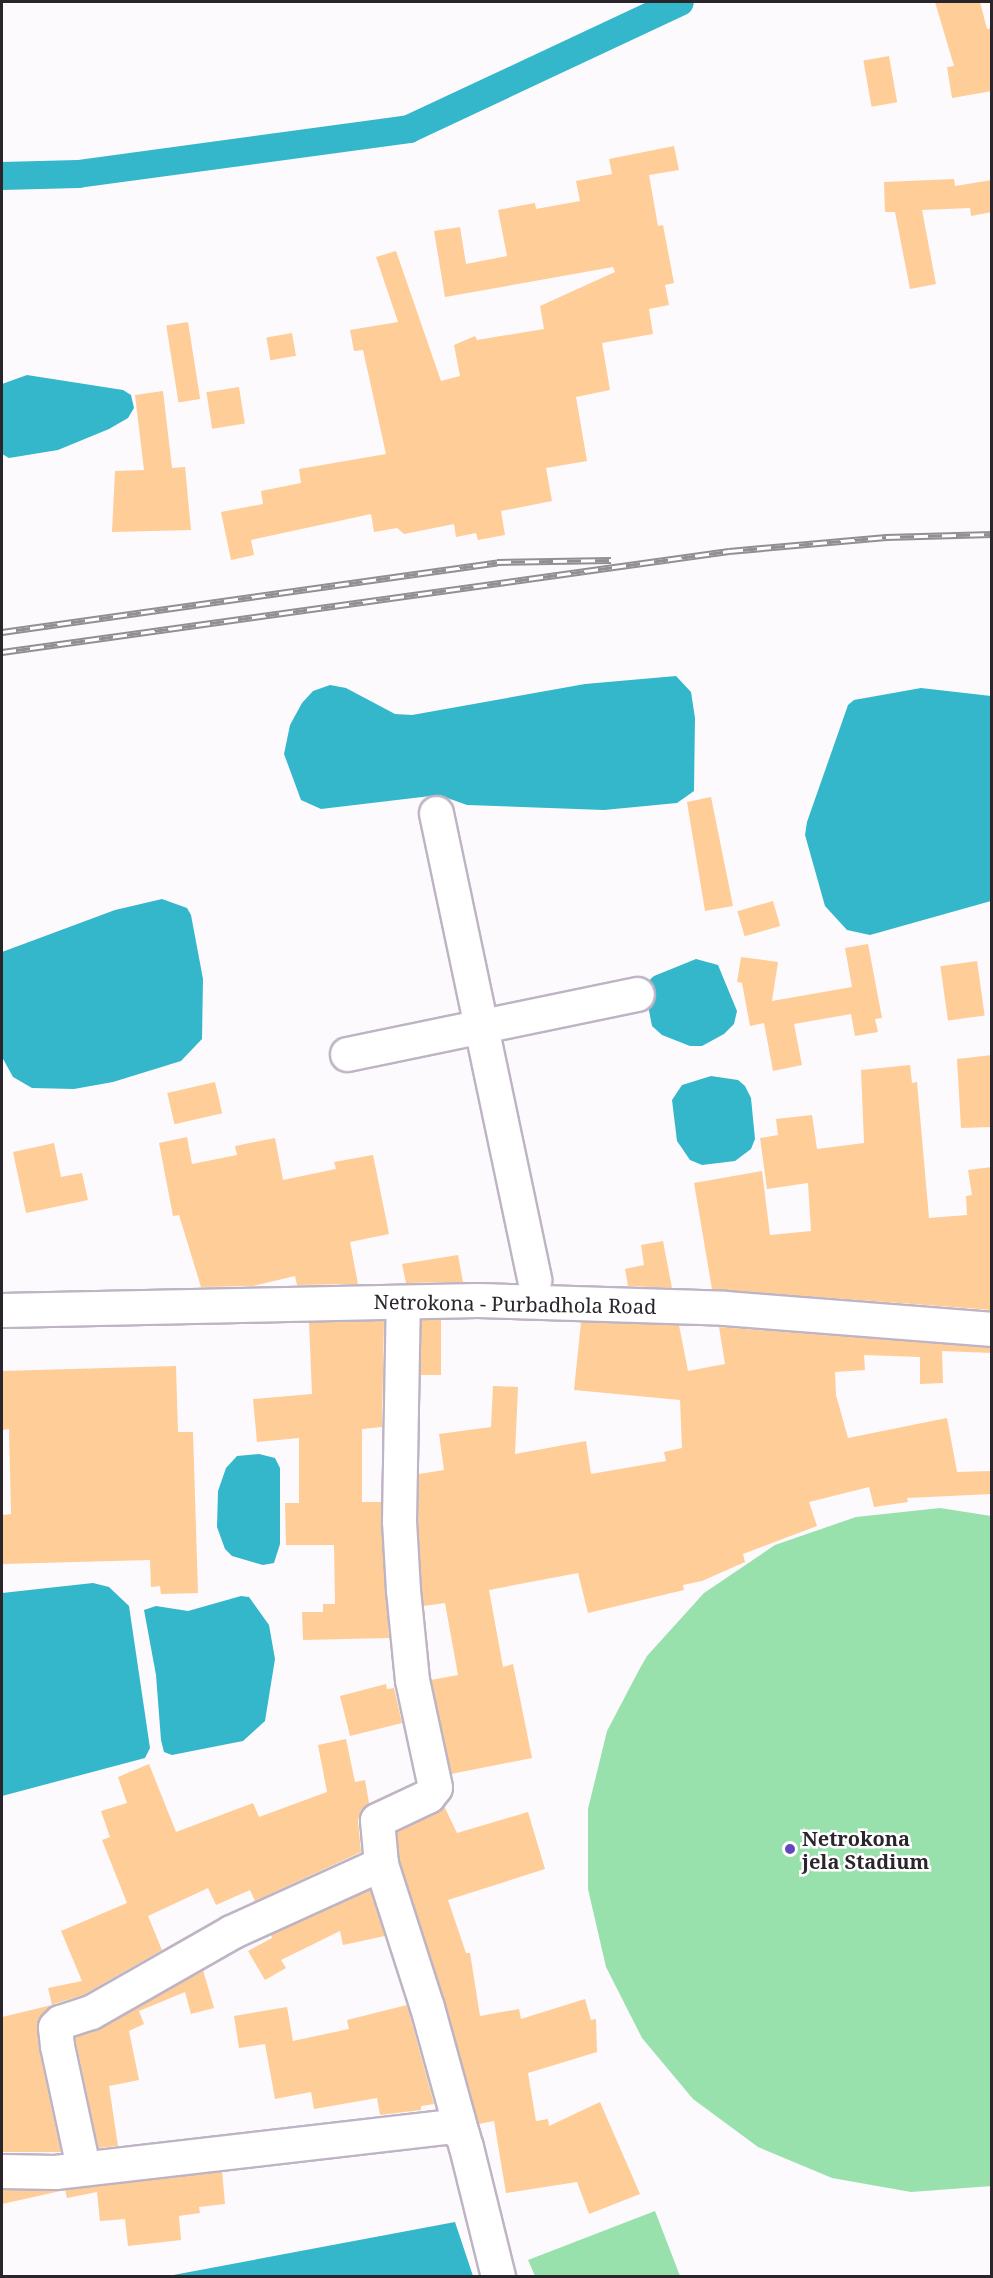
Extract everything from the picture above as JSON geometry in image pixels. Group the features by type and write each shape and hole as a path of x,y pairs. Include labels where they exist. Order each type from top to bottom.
{"street":[{"path":"436,813 483,1026 534,1280"},
{"path":"347,1054 638,994"},
{"name":"Netrokona - Purbadhola Road","path":"2,1310 477,1300 725,1308 992,1329"},
{"path":"403,1302 399,1521 403,1590 412,1680 435,1787 428,1796 376,1820 381,1864 424,1996 498,2277"},
{"path":"83,2167 55,2027 60,2022 91,2012 231,1932 381,1864"},
{"path":"2,2170 55,2172 292,2145 422,2127 450,2126 462,2134"}],"green space":[{"name":"Netrokona jela Stadium","path":"940,1508 991,1516 992,2186 911,2192 832,2178 758,2147 693,2099 642,2038 606,1967 588,1889 588,1809 607,1731 639,1670 647,1656 704,1593 775,1545 856,1517"},
{"path":"655,2211 680,2276 535,2276 528,2260"}],"water":[{"path":"27,375 123,390 131,395 134,408 128,418 109,429 58,450 9,458 2,454 2,384"},
{"path":"676,676 691,692 695,718 694,791 677,803 604,810 467,805 439,795 321,809 301,800 284,754 290,725 302,703 313,691 330,685 346,688 395,714 412,715 585,684"},
{"path":"921,688 991,696 991,901 870,935 847,930 825,906 805,835 807,822 848,705 854,700"},
{"path":"162,899 187,908 191,915 203,979 202,1039 181,1061 113,1082 74,1089 32,1088 13,1077 2,1057 2,952 115,910"},
{"path":"696,959 718,965 737,1011 734,1024 724,1034 702,1046 690,1046 662,1035 652,1026 644,985 654,976"},
{"path":"711,1076 738,1080 745,1086 751,1098 755,1139 751,1149 735,1161 702,1165 690,1160 677,1141 672,1100 682,1085"},
{"path":"259,1454 275,1458 280,1468 280,1544 274,1563 263,1565 232,1556 225,1549 217,1527 218,1491 226,1468 237,1456"},
{"path":"93,1583 109,1587 129,1606 150,1748 145,1758 2,1796 2,1593"},
{"path":"241,1596 249,1597 269,1625 275,1659 265,1721 243,1741 172,1755 164,1752 156,1675 144,1610 156,1606 188,1611"},
{"path":"455,2222 473,2276 168,2276"}],"building":[{"path":"935,2 980,2 987,29 992,28 992,91 952,98 947,67 954,66"},
{"path":"889,56 897,102 872,107 863,61"},
{"path":"674,146 679,170 649,175 658,226 663,225 674,283 665,285 669,305 649,309 653,334 602,343 610,390 576,397 587,461 546,468 552,501 501,511 505,535 478,540 476,533 456,537 454,524 404,534 397,528 374,532 371,514 251,540 254,555 231,560 221,512 263,504 261,491 301,483 299,469 386,454 363,350 354,351 350,330 398,322 376,257 396,251 441,381 460,376 454,345 475,336 477,340 544,329 540,306 615,272 613,267 445,297 434,231 460,227 466,264 507,256 498,210 535,203 536,209 580,201 576,181 612,174 609,159"},
{"path":"954,179 955,186 992,180 992,212 971,216 970,208 922,210 936,284 910,289 895,212 885,212 884,182"},
{"path":"188,322 200,399 178,402 166,325"},
{"path":"292,333 296,356 270,360 266,338"},
{"path":"239,387 245,424 212,429 206,392"},
{"path":"163,391 172,468 185,467 191,530 112,532 115,471 144,470 135,395"},
{"path":"711,797 733,906 705,911 687,802"},
{"path":"773,901 780,926 745,936 737,911"},
{"path":"868,944 882,1018 875,1019 878,1032 855,1036 851,1014 794,1024 802,1065 773,1071 764,1023 750,1026 742,983 737,982 741,957 778,962 772,1001 852,987 845,948"},
{"path":"977,961 985,1015 948,1021 940,966"},
{"path":"992,1055 992,1127 961,1128 957,1059"},
{"path":"910,1065 912,1083 917,1082 929,1218 967,1215 966,1196 972,1195 968,1170 992,1167 992,1310 712,1289 694,1183 762,1171 770,1235 811,1231 808,1183 767,1189 760,1138 778,1135 776,1119 812,1115 817,1149 864,1143 861,1070"},
{"path":"215,1082 222,1113 174,1124 167,1093"},
{"path":"187,1137 192,1164 237,1155 235,1146 275,1138 283,1180 336,1169 334,1162 373,1155 389,1234 350,1242 358,1284 297,1285 295,1276 253,1286 201,1287 179,1215 173,1216 159,1143"},
{"path":"54,1143 61,1177 82,1173 88,1200 26,1213 13,1152"},
{"path":"663,1241 672,1288 628,1286 625,1269 644,1265 641,1245"},
{"path":"458,1255 463,1282 406,1283 402,1264"},
{"path":"421,1320 441,1320 441,1375 421,1375"},
{"path":"384,1321 382,1427 362,1429 362,1502 381,1502 389,1638 303,1640 302,1612 323,1612 323,1604 335,1604 334,1545 286,1545 285,1503 299,1503 299,1438 257,1442 253,1399 312,1394 309,1322"},
{"path":"581,1322 679,1325 688,1371 725,1364 719,1327 992,1348 992,1353 942,1351 943,1383 920,1384 920,1357 864,1355 865,1370 835,1372 836,1395 848,1438 947,1418 957,1472 992,1471 992,1494 907,1498 908,1502 874,1507 869,1487 809,1502 817,1526 743,1554 745,1562 702,1581 683,1585 684,1590 588,1613 578,1573 489,1590 503,1667 513,1664 532,1758 451,1774 431,1680 458,1675 445,1603 423,1606 418,1521 419,1474 444,1470 439,1434 491,1427 493,1386 518,1387 515,1454 586,1441 591,1474 666,1461 664,1452 682,1448 680,1400 574,1390"},
{"path":"176,1366 178,1432 193,1432 198,1593 161,1594 160,1586 151,1587 150,1560 2,1564 2,1515 11,1514 9,1429 2,1430 2,1371"},
{"path":"386,1684 387,1689 394,1688 402,1723 350,1736 340,1696"},
{"path":"346,1739 355,1782 365,1780 369,1803 361,1810 358,1821 361,1852 255,1901 250,1890 216,1905 208,1888 148,1916 162,1950 83,1995 54,2004 38,2020 39,2050 61,2152 2,2152 2,2017 52,2005 48,1988 82,1981 61,1931 127,1903 102,1840 110,1837 101,1811 127,1803 118,1777 149,1764 176,1832 253,1803 259,1817 327,1792 318,1745"},
{"path":"444,1806 457,1833 528,1812 545,1869 448,1900 466,1953 470,1953 480,2016 519,2009 521,2019 585,1999 591,2020 596,2019 597,2052 528,2073 536,2121 548,2119 549,2126 600,2102 640,2194 589,2214 577,2182 506,2193 494,2121 479,2124 399,1860 397,1831"},
{"path":"370,1890 385,1936 343,1945 340,1931 281,1960 286,1968 265,1980 248,1951 272,1938 271,1935"},
{"path":"203,1970 214,2008 191,2014 185,1992 139,2011 144,2024 129,2031 139,2080 109,2086 118,2146 98,2148 75,2037 100,2028"},
{"path":"407,2005 434,2104 421,2106 421,2110 380,2115 377,2098 314,2109 311,2092 275,2099 265,2044 239,2048 234,2016 287,2007 293,2041 349,2029 347,2020"},
{"path":"222,2171 225,2204 199,2207 200,2213 179,2216 181,2240 128,2246 125,2219 100,2221 97,2192 67,2198 65,2190"},
{"path":"2,2190 65,2190 2,2204"}],"waterway":[{"path":"2,176 78,174 409,129 680,2"}],"railway":[{"path":"2,652 729,551 886,537 992,534"},
{"path":"2,632 497,562 611,560"}],"place":[{"name":"Netrokona jela Stadium","path":"790,1849"}]}
